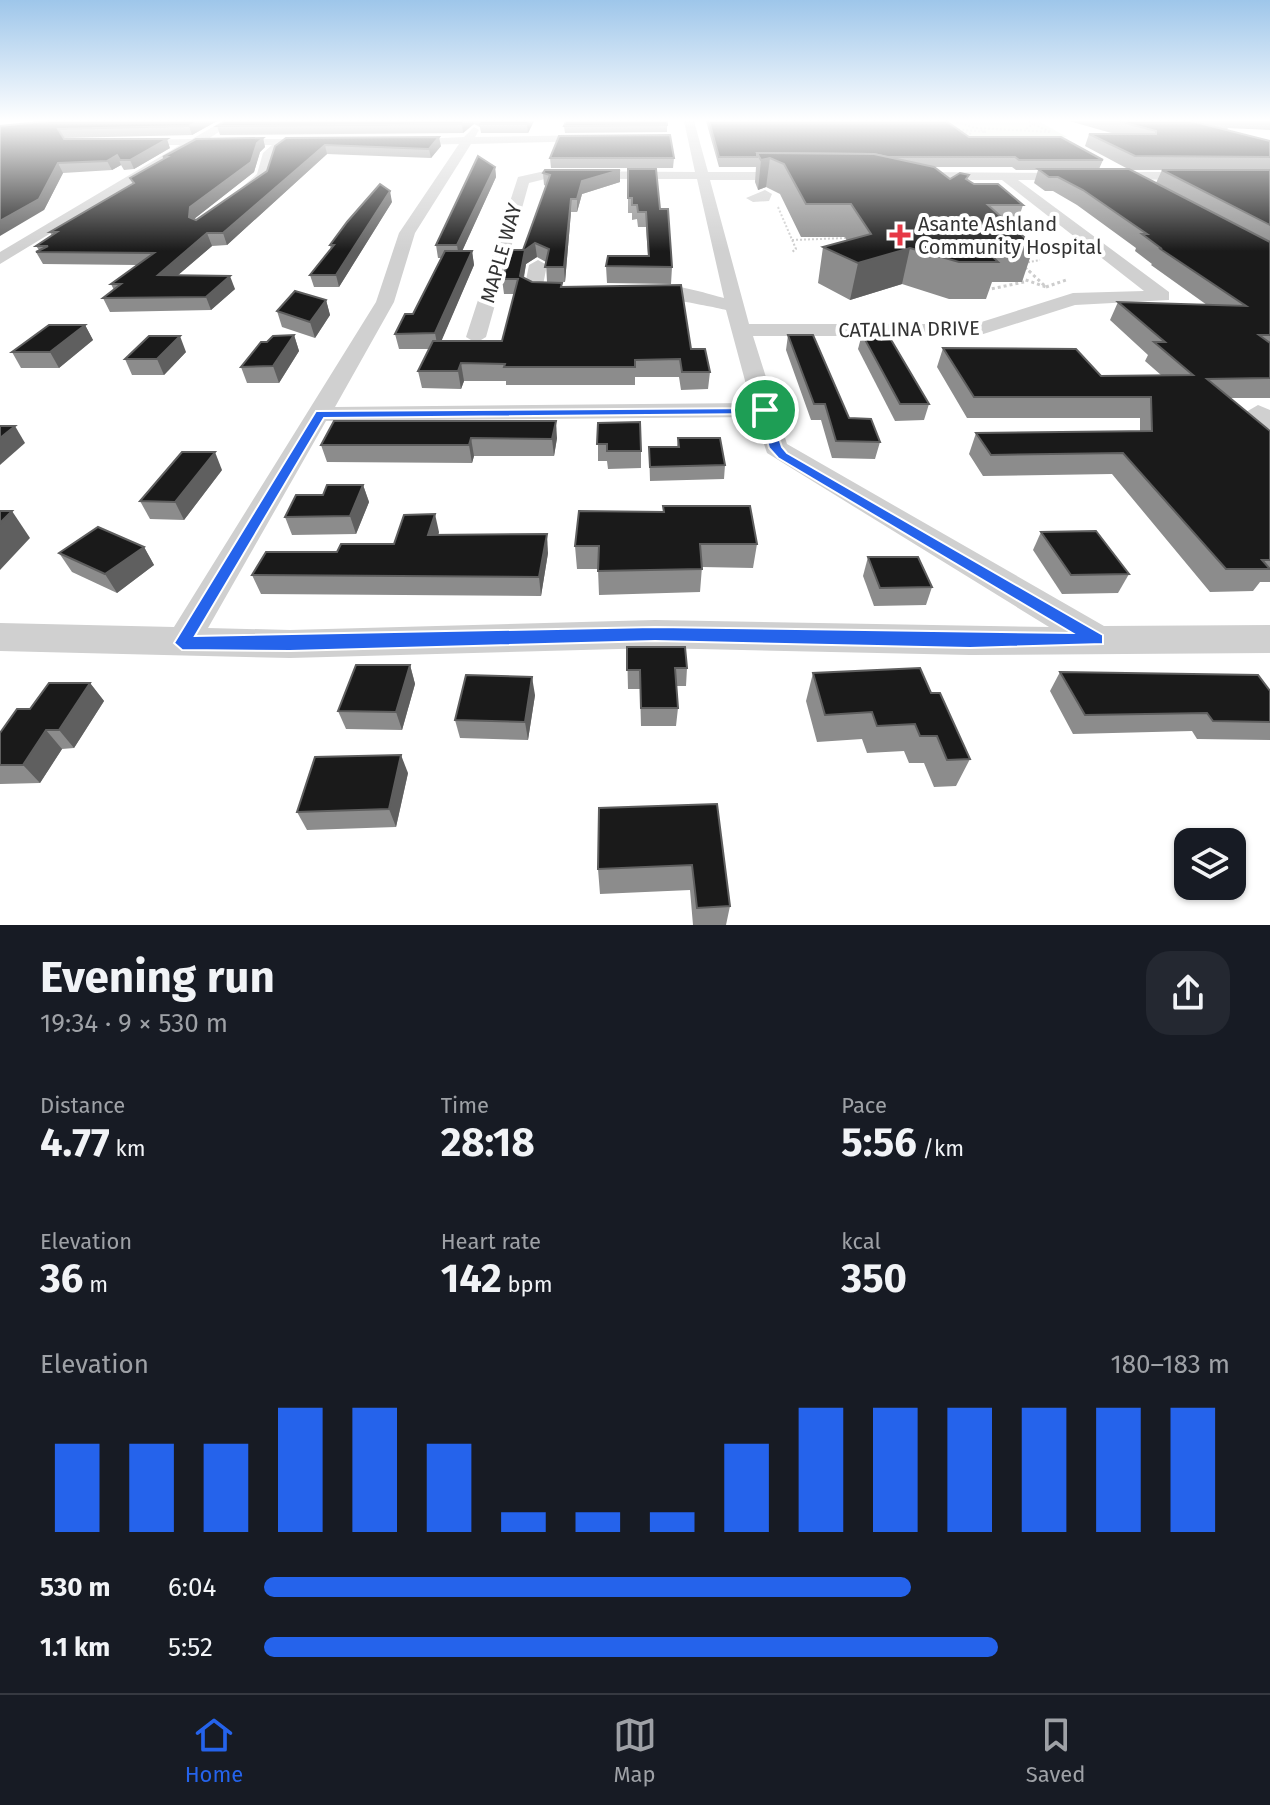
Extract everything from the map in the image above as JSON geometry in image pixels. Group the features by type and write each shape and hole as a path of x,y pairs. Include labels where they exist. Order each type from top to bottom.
{"street":[{"path":"0,259 155,164"},
{"path":"224,207 263,176 266,164"},
{"path":"182,643 385,302 407,233 452,164"},
{"path":"699,164 738,318 776,448 783,455 1097,639"},
{"path":"1106,164 1157,192"},
{"name":"MAPLE WAY","path":"476,337 523,180 534,175 702,176"},
{"path":"702,176 806,176"},
{"path":"935,195 908,176 1205,177"},
{"path":"947,176 962,189"},
{"name":"CATALINA DRIVE","path":"738,318 962,331 988,327 1073,299 1162,296 1005,176"},
{"path":"740,181 759,192"},
{"path":"538,265 533,290 576,292"},
{"path":"622,291 679,292 738,318"},
{"path":"321,414 765,410"},
{"path":"0,637 290,644 655,634 970,641 1270,639"}],"path":[{"path":"778,206 796,249 792,252"},
{"path":"1007,218 1014,225 1008,225 1038,229"},
{"path":"792,240 846,238"},
{"path":"1040,260 1021,263 1046,287"},
{"path":"1012,275 1046,287 1066,280"},
{"path":"979,290 1027,281"}],"building":[{"path":"0,164 57,164 39,199 0,221"},
{"path":"154,164 248,164 190,207 189,217 196,220 267,171 269,164 303,164 223,233 207,233 158,275 230,276 206,297 103,298 121,284 111,284 154,253 36,252 48,246 36,246 57,232 50,232 134,183 130,178"},
{"path":"474,164 495,167 457,245 436,245"},
{"path":"784,164 921,164 934,167 950,179 960,173 969,175 966,179 974,184 998,184 1023,205 988,205 1034,246 982,246 998,262 959,262 910,248 858,263 823,247 871,234 851,204 806,204"},
{"path":"628,169 656,169 660,209 668,209 672,267 606,266 608,256 649,256 646,212 638,212 637,205 632,205 632,198 628,198"},
{"path":"1038,169 1129,169 1270,242 1270,335 1259,335 1270,343 1270,378 1207,379 1270,431 1270,560 1262,560 1270,569 1226,569 1123,453 991,455 976,433 1152,431 1151,397 974,397 943,348 1076,349 1101,376 1193,375 1154,342 1165,342 1118,302 1246,306 1159,248 1162,249 1142,234 1147,234 1083,190 1058,177 1049,177"},
{"path":"545,170 620,170 582,181 577,199 571,199 564,267 545,267 549,249 535,243 525,250 520,276 532,282 562,283 561,287 681,285 691,349 705,349 710,372 682,372 680,359 635,360 635,367 504,367 505,364 461,363 458,371 418,371 433,341 502,341 518,279 502,279 513,250 523,250 550,175 543,173"},
{"path":"1162,170 1270,170 1270,225"},
{"path":"380,184 390,191 336,275 310,275 334,245 330,245 347,222"},
{"path":"445,251 472,251 435,333 395,334 405,314 413,314"},
{"path":"295,291 326,300 310,322 277,311"},
{"path":"49,325 85,325 50,352 12,352"},
{"path":"887,333 929,404 900,404 862,334"},
{"path":"294,335 273,366 241,367 261,342 267,342 273,336"},
{"path":"788,335 813,335 849,418 871,419 880,442 836,441 825,404 814,404"},
{"path":"149,336 180,336 157,359 125,359"},
{"path":"334,421 556,421 552,439 471,438 469,445 321,445"},
{"path":"640,422 641,451 607,451 607,444 597,444 598,423"},
{"path":"0,426 15,426 0,438"},
{"path":"678,438 720,438 725,465 650,467 649,447 679,447"},
{"path":"182,452 215,452 175,502 140,501"},
{"path":"327,485 363,485 350,516 285,517 296,495 323,495"},
{"path":"663,506 750,506 757,544 700,544 702,569 598,571 599,546 575,546 579,511 664,512"},
{"path":"0,511 12,511 0,523"},
{"path":"435,514 428,535 547,534 539,577 252,575 266,552 337,552 341,544 394,544 404,515"},
{"path":"98,527 144,547 105,574 59,553"},
{"path":"1096,531 1129,574 1071,575 1041,532"},
{"path":"868,557 918,557 932,587 880,588"},
{"path":"627,647 685,647 687,668 675,668 678,708 641,708 640,670 627,670"},
{"path":"356,665 410,665 396,712 338,711"},
{"path":"920,668 931,693 940,693 970,759 947,760 937,736 920,736 915,724 877,726 872,712 825,715 813,673"},
{"path":"1060,672 1258,675 1270,691 1270,722 1213,721 1207,713 1085,715"},
{"path":"466,675 532,677 525,722 455,720"},
{"path":"49,683 90,683 59,730 46,730 23,765 0,765 0,733 17,709 30,709"},
{"path":"401,755 389,809 297,812 315,757"},
{"path":"717,804 730,906 697,908 692,865 598,869 599,808"}],"place":[{"name":"Asante Ashland Community Hospital","path":"900,235"}],"route":[{"path":"765,410 771,436 783,455 1097,639 970,641 655,634 290,644 182,643 321,414 765,410"}]}
